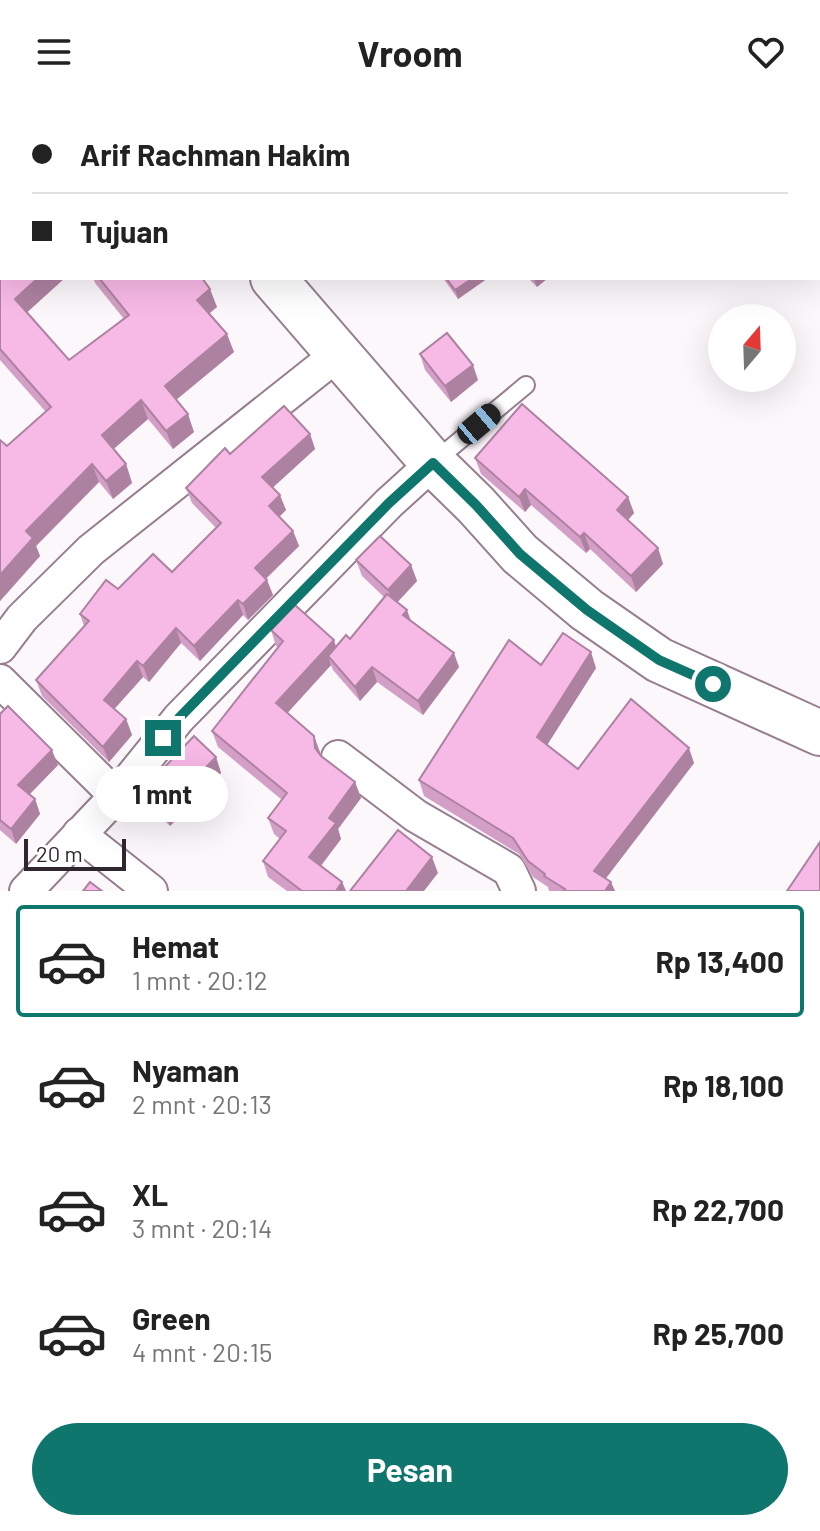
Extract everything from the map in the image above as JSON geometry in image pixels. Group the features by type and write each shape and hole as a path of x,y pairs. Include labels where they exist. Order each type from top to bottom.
{"main road":[{"path":"275,280 433,463 520,554 599,618 659,660 820,733"}],"street":[{"path":"0,647 22,618 91,550 338,354"},
{"path":"26,891 116,796 179,718 389,503 433,463"},
{"path":"0,681 116,796"},
{"path":"338,757 416,816 509,870 519,891"},
{"path":"79,834 151,891"}],"lane":[{"path":"433,463 526,385"}],"building":[{"path":"0,280 36,280 15,299 69,360 129,315 101,280 203,280 210,289 197,300 227,334 165,386 188,414 166,431 141,400 102,435 126,464 106,481 92,464 26,531 33,538 0,575 0,440 7,446 51,407 0,349"},
{"path":"448,280 470,280 455,290"},
{"path":"447,333 473,365 445,386 420,354"},
{"path":"522,404 628,497 617,510 658,548 631,576 584,533 580,537 525,489 519,497 475,458"},
{"path":"284,406 310,434 262,477 280,495 269,506 293,531 255,568 267,580 243,604 238,600 194,646 176,628 143,666 137,661 104,700 126,719 103,747 36,680 89,621 80,614 106,580 118,589 153,554 172,572 221,523 186,488 225,448 230,454"},
{"path":"380,536 411,565 388,590 356,560"},
{"path":"387,594 407,610 403,615 454,653 418,701 372,667 355,687 328,656 346,635 350,639"},
{"path":"295,605 334,640 276,703 314,736 315,748 321,756 355,782 329,818 336,823 309,857 342,882 336,891 302,891 263,861 286,831 268,818 287,793 212,731 283,641 271,630"},
{"path":"563,633 591,652 537,737 578,769 631,699 689,748 594,871 611,882 605,891 563,891 565,889 528,861 513,838 419,780 509,640 541,665"},
{"path":"8,706 52,750 18,785 35,799 11,829 0,820 0,714"},
{"path":"194,736 216,757 164,810 143,790"},
{"path":"398,830 432,857 406,891 350,891"},
{"path":"820,842 820,891 787,891"},
{"path":"90,882 102,891 83,891"}],"route":[{"path":"163,738 389,503 433,463 520,554 587,610 659,660 713,684"}]}
